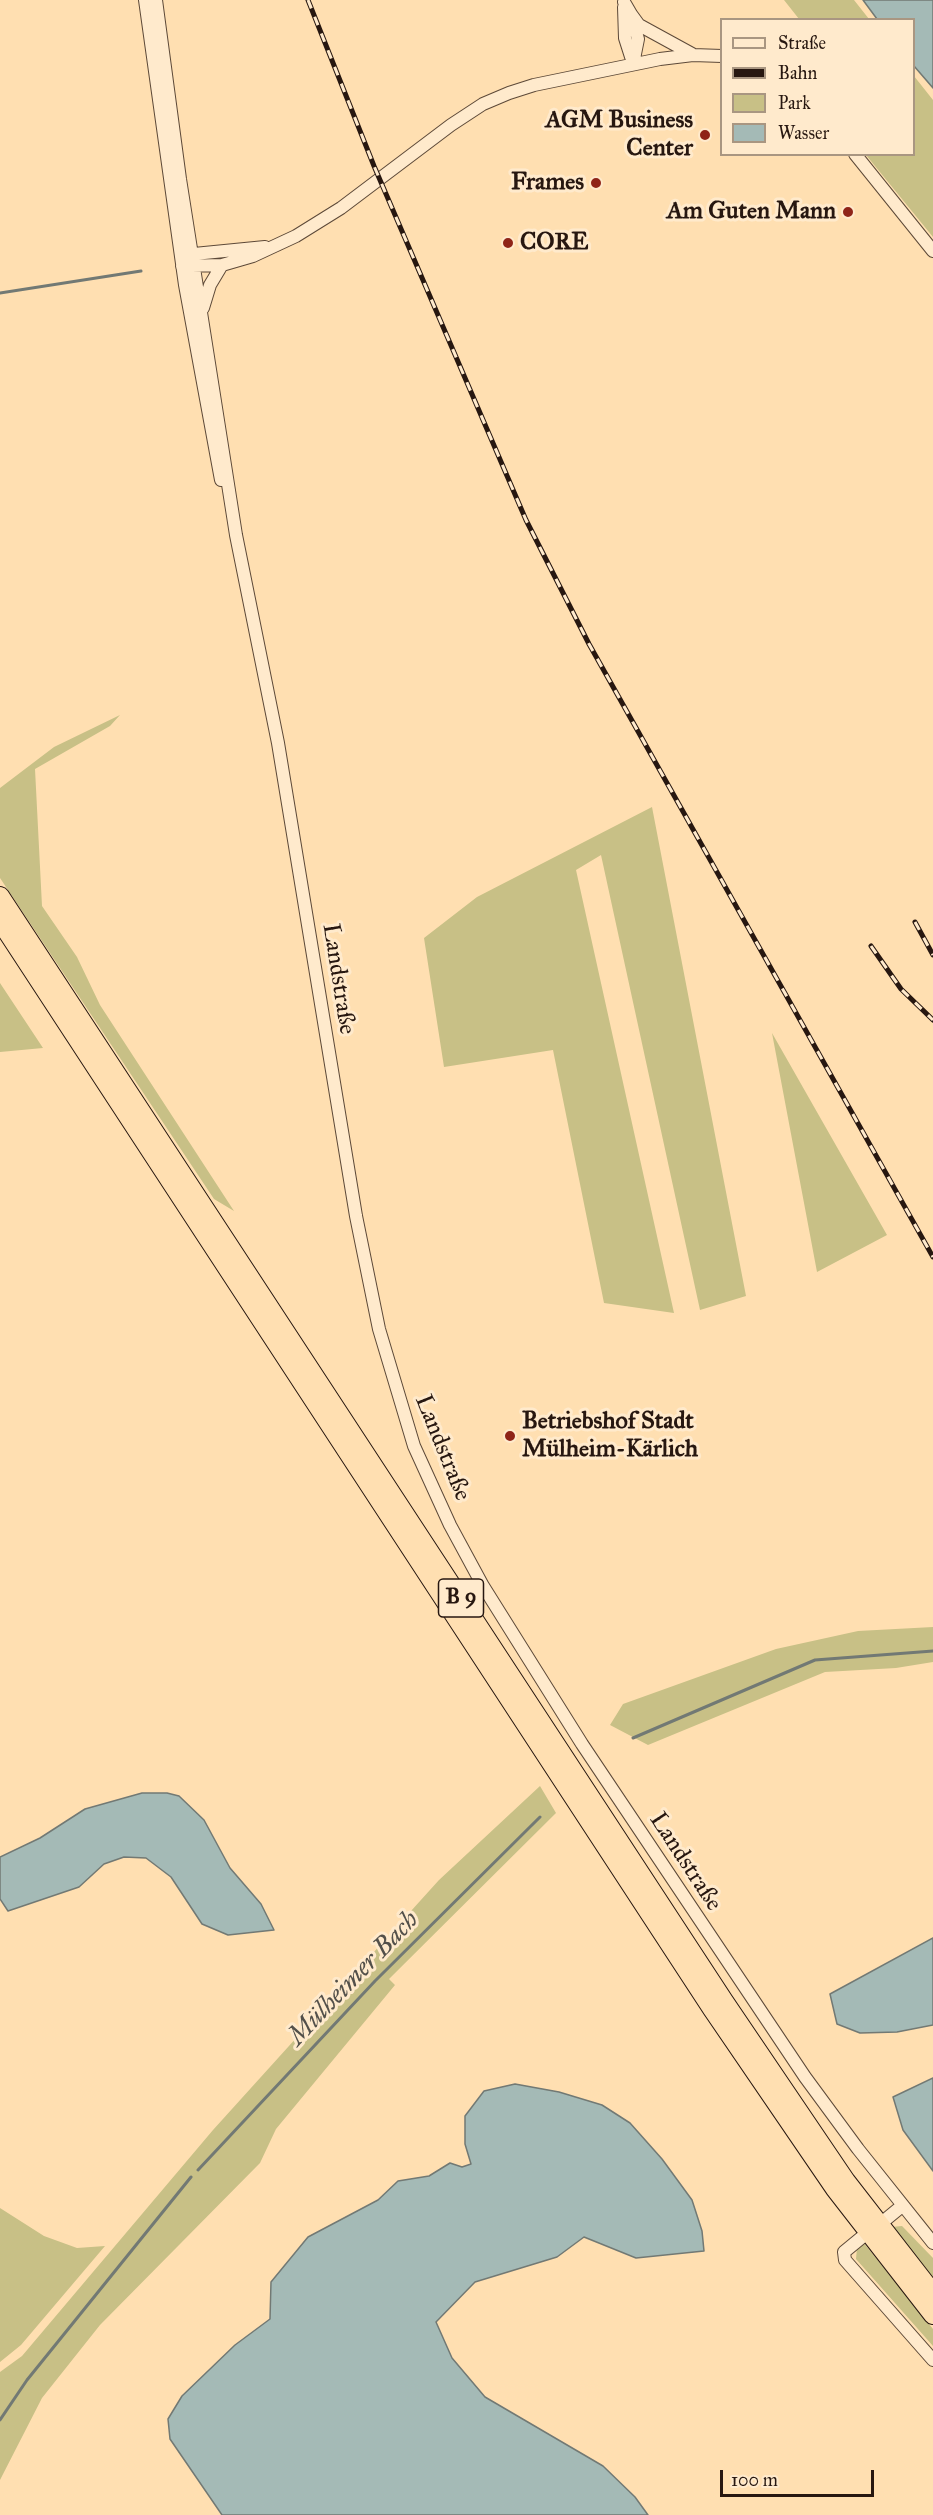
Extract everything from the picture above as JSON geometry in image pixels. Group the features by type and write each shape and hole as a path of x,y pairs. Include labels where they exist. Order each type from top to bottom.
{"highway":[{"name":"B 9","path":"0,896 724,2001 846,2181 933,2293"},
{"name":"B 9","path":"0,921 712,2009 835,2189 933,2315"}],"street":[{"path":"145,0 215,452 229,519 236,535"},
{"path":"156,0 187,260 201,316 236,535"},
{"path":"623,1 639,25 693,55"},
{"path":"623,1 625,38 633,64"},
{"path":"631,14 638,39 633,64"},
{"path":"187,260 222,265 253,256 322,221 451,124 483,104 534,86 633,64 693,55 720,56"},
{"path":"857,156 933,251"},
{"path":"187,260 273,246"},
{"path":"201,316 210,285 222,265"},
{"name":"Landstraße","path":"236,535 278,743 365,1263 388,1362 421,1462 483,1587 582,1744 804,2077 933,2243"},
{"path":"885,2220 902,2206"},
{"path":"861,2238 847,2248 843,2255 854,2272 933,2361"}],"green space":[{"path":"784,0 854,0 868,18 798,18"},
{"path":"915,77 933,100 933,237 867,156 915,156"},
{"path":"120,715 110,726 35,769 42,906 77,957 100,1005 234,1211 214,1199 0,878 0,788 54,747"},
{"path":"652,807 746,1296 700,1310 601,855 576,870 674,1313 604,1303 553,1050 444,1067 424,938 477,897"},
{"path":"0,983 43,1048 0,1052"},
{"path":"772,1033 887,1235 817,1272"},
{"path":"933,1627 933,1662 896,1668 825,1672 648,1745 610,1725 623,1704 776,1649 858,1631"},
{"path":"540,1786 556,1813 389,1979 395,1985 276,2129 260,2163 100,2325 42,2398 0,2480 0,2372 22,2356 213,2130 439,1880"},
{"path":"0,2208 44,2236 77,2248 105,2246 21,2345 0,2362"},
{"path":"902,2226 933,2258 933,2279 891,2227"},
{"path":"863,2242 933,2329 933,2346 856,2259 857,2248"}],"water":[{"path":"863,0 933,0 933,88 915,67 915,18 876,18"},
{"path":"142,1793 167,1793 179,1796 204,1820 230,1868 261,1904 274,1930 228,1935 202,1924 171,1877 146,1858 124,1857 104,1864 79,1887 8,1911 0,1899 0,1857 40,1838 85,1809"},
{"path":"933,1938 933,2025 897,2032 860,2033 837,2024 830,1994"},
{"path":"933,2078 933,2171 903,2130 893,2097"},
{"path":"515,2084 559,2092 602,2105 630,2123 662,2159 692,2200 702,2231 704,2251 636,2258 584,2237 557,2257 475,2282 436,2322 452,2358 485,2397 603,2466 635,2497 648,2515 222,2515 170,2439 168,2419 182,2396 235,2345 270,2319 271,2282 308,2237 378,2200 398,2181 429,2176 450,2163 462,2167 471,2164 465,2144 465,2116 484,2091"}],"waterway":[{"path":"0,293 141,271"},
{"name":"Mülheimer Bach","path":"633,1738 815,1660 933,1651"},
{"name":"Mülheimer Bach","path":"198,2170 375,1981 540,1817"},
{"name":"Mülheimer Bach","path":"0,2420 27,2380 191,2177"}],"railway":[{"path":"308,0 374,166 526,520 589,644 933,1257"},
{"path":"915,922 933,955"},
{"path":"871,946 901,989 933,1020"}],"place":[{"name":"AGM Business Center","path":"705,135"},
{"name":"Frames","path":"596,183"},
{"name":"Am Guten Mann","path":"848,212"},
{"name":"CORE","path":"508,243"},
{"name":"Betriebshof Stadt Mülheim-Kärlich","path":"510,1436"}]}
